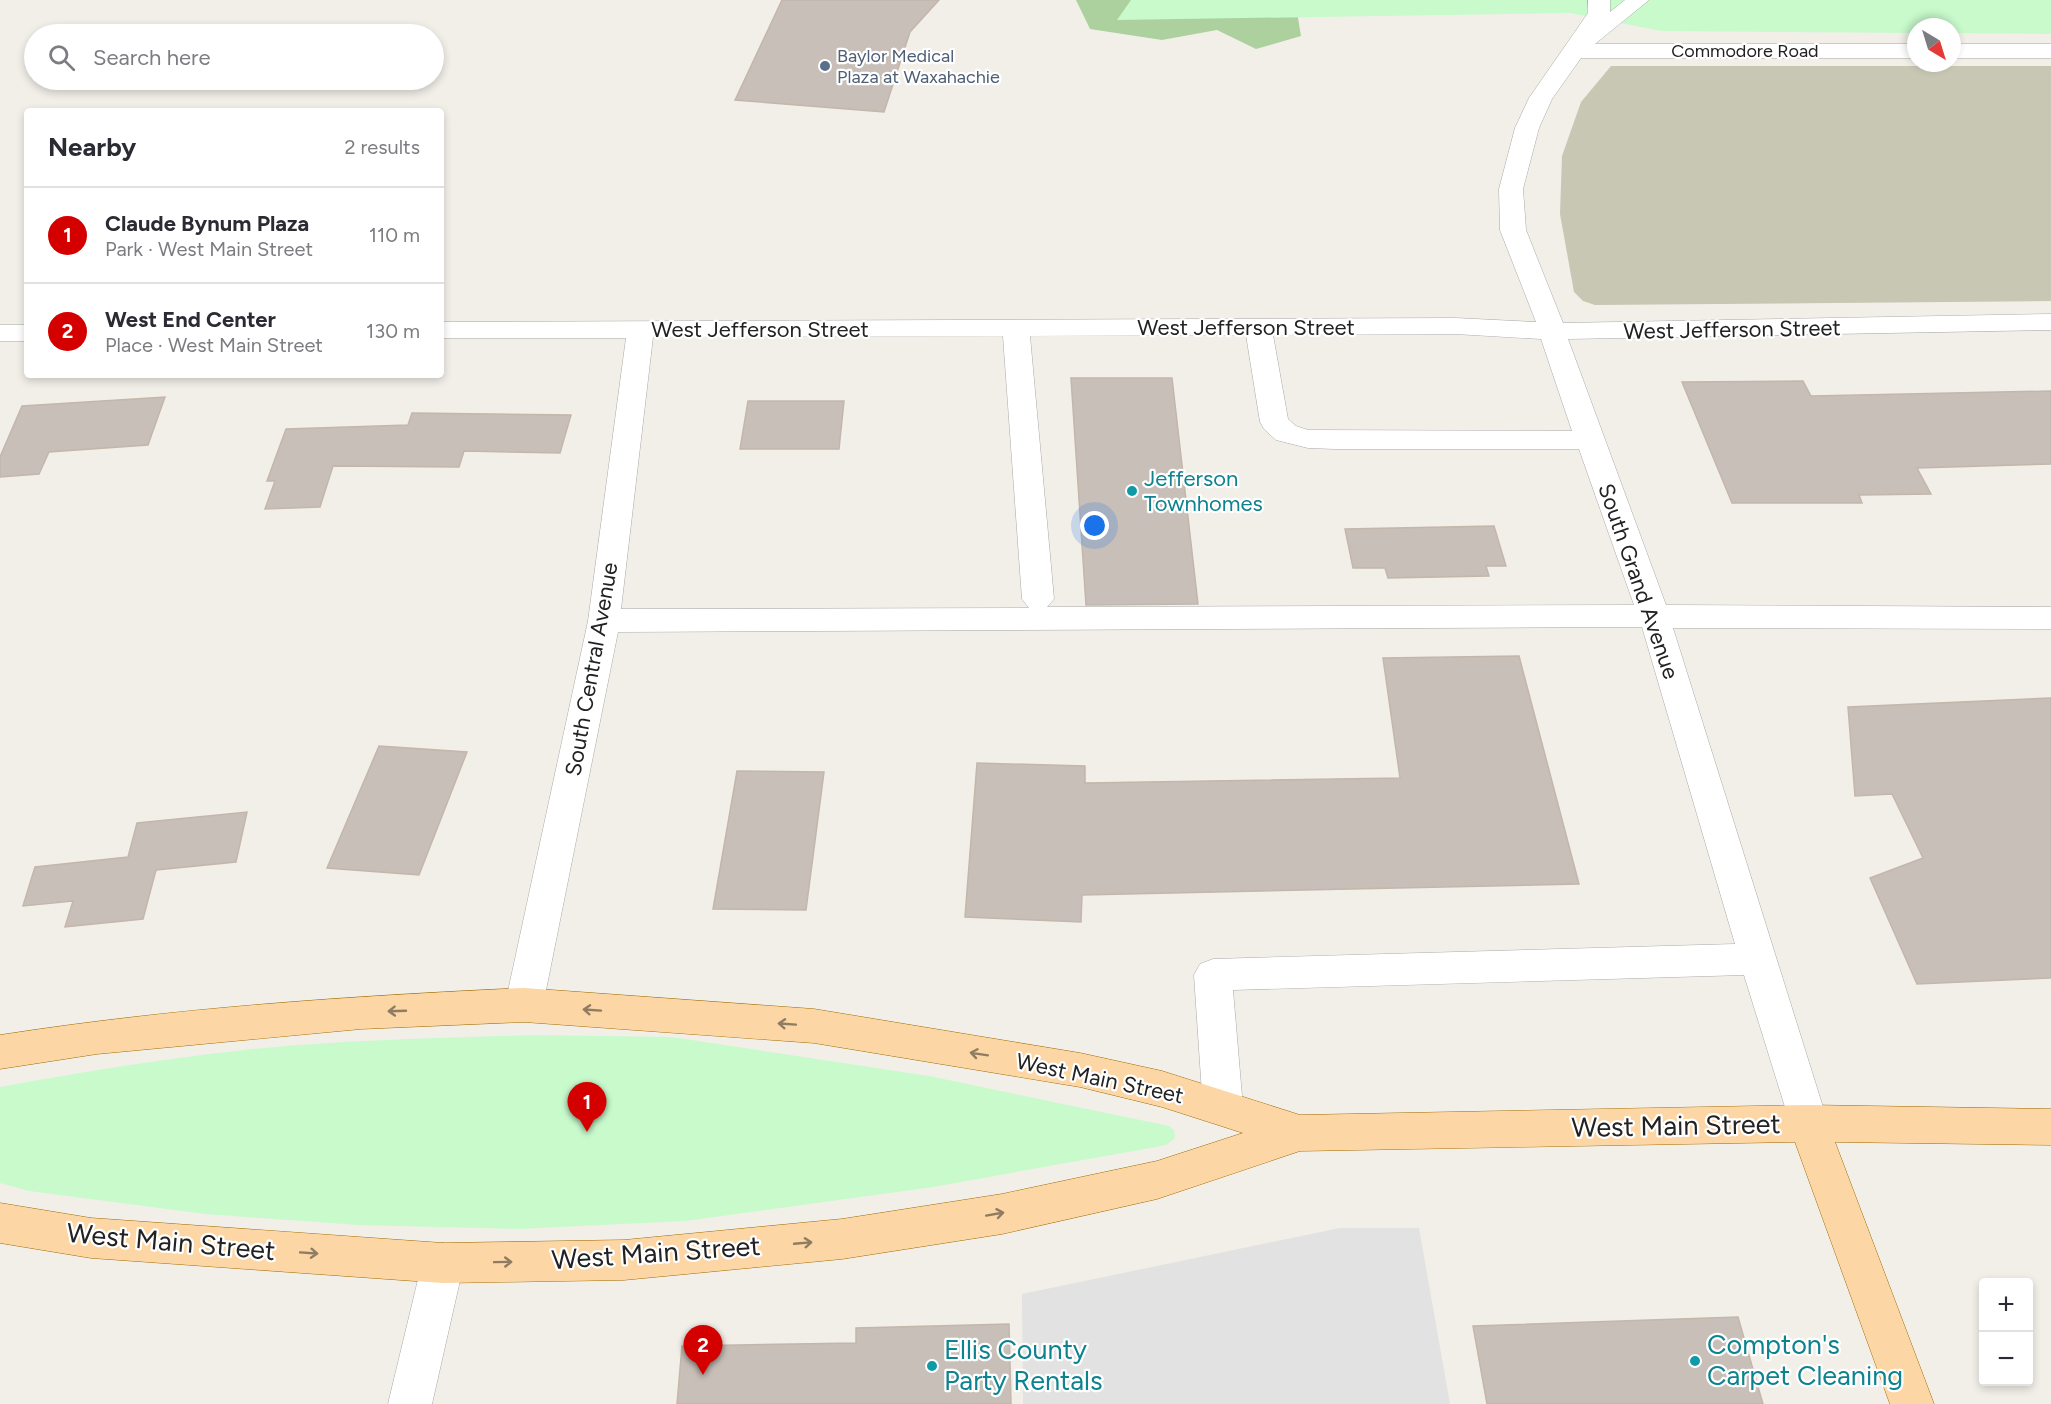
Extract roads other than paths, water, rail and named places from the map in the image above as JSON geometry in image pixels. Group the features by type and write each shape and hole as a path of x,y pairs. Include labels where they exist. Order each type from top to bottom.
{"main road":[{"name":"West Main Street","path":"0,1052 97,1037 361,1012 524,1005 814,1026 1080,1070 1162,1089 1300,1133"},
{"name":"West Main Street","path":"0,1223 91,1238 443,1263 624,1260 842,1239 1002,1214 1157,1180 1300,1133 1808,1123 2051,1127"},
{"path":"1808,1123 1912,1404"}],"street":[{"path":"1574,51 1599,13 1599,0"},
{"path":"1574,51 1638,0"},
{"name":"Commodore Road","path":"1574,51 1907,51"},
{"name":"South Grand Avenue","path":"1574,51 1541,98 1527,129 1511,189 1513,230 1553,331 1555,345 1654,616 1808,1123"},
{"path":"1961,51 2051,51"},
{"name":"West Jefferson Street","path":"444,330 1455,326 1553,331 2051,322"},
{"path":"1258,326 1274,422 1286,433 1308,439 1335,440 1590,440"},
{"path":"1016,328 1038,599"},
{"name":"South Central Avenue","path":"524,1005 604,621 641,329"},
{"path":"0,333 24,333"},
{"path":"604,621 1654,616 2051,618"},
{"path":"1223,1108 1213,975 1758,959"},
{"path":"410,1404 443,1263"}],"place":[{"name":"Baylor Medical Plaza at Waxahachie","path":"825,66"},
{"name":"Jefferson Townhomes","path":"1132,491"},
{"name":"Claude Bynum Plaza","path":"587,1132"},
{"name":"Compton's Carpet Cleaning","path":"1695,1361"},
{"name":"Ellis County Party Rentals","path":"932,1366"},
{"name":"West End Center","path":"703,1375"}]}
